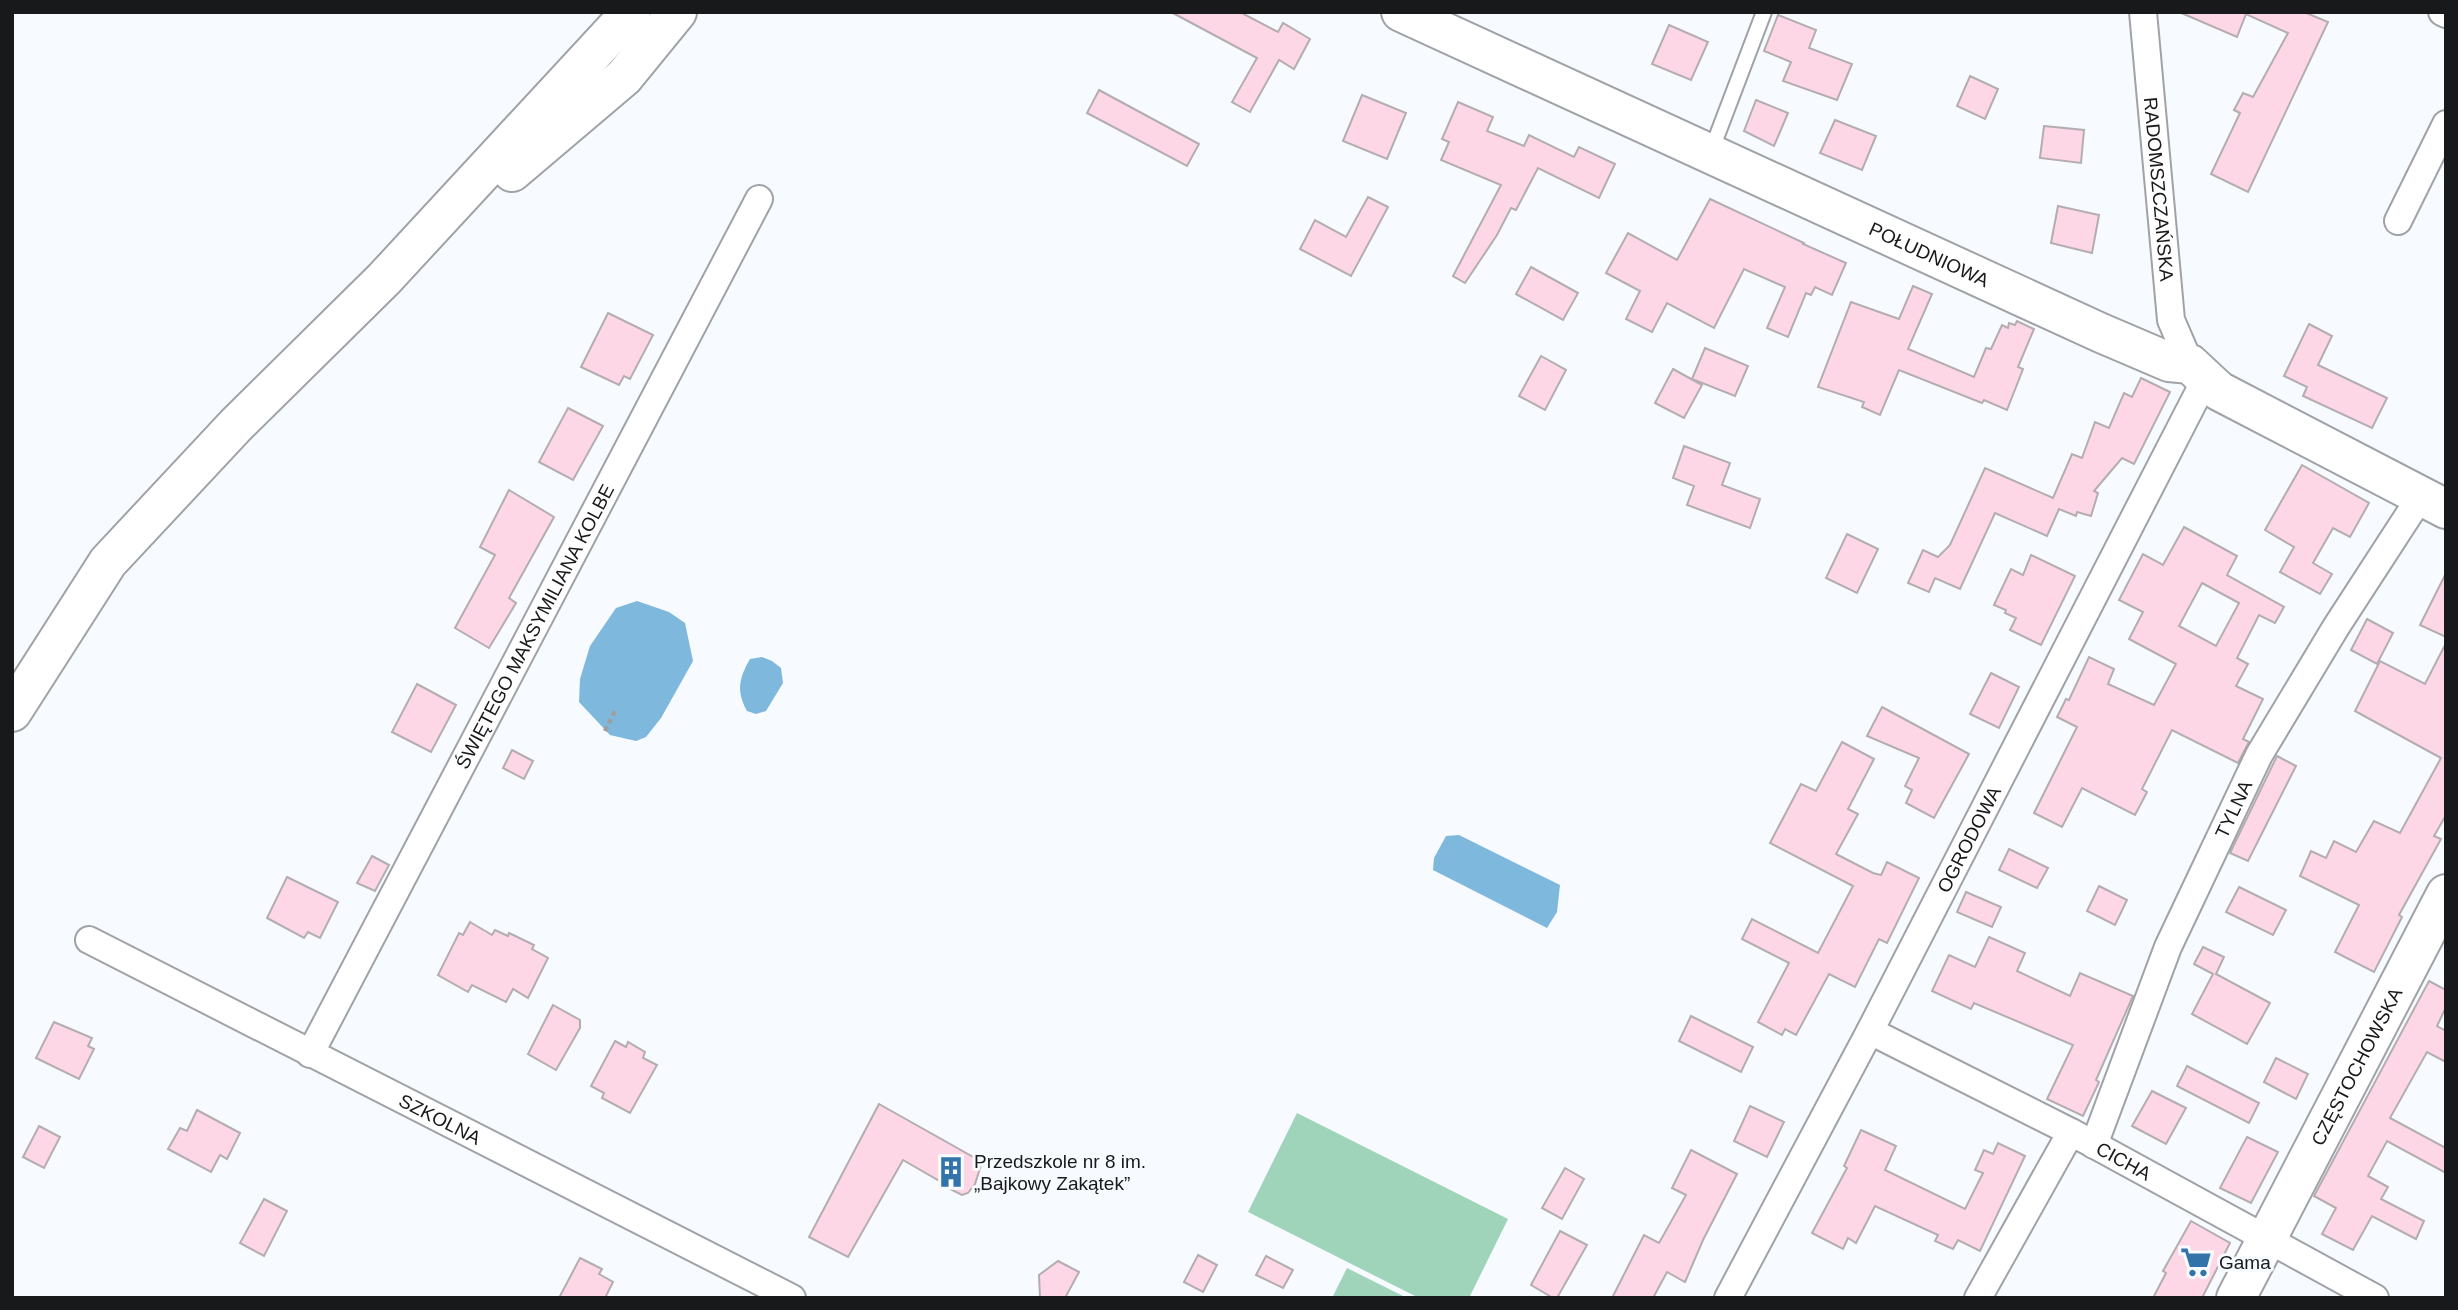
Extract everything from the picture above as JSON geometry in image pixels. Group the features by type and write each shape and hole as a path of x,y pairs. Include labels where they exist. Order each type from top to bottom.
{"street":[{"path":"12,712 108,562 236,425 384,279 631,12"},
{"path":"384,279 624,77 677,12"},
{"name":"POŁUDNIOWA","path":"1401,12 1708,161 2101,333 2197,372 2219,390 2434,503"},
{"name":"RADOMSZCZAŃSKA","path":"2143,12 2171,320 2197,372"},
{"path":"2398,221 2446,124"},
{"name":"ŚWIĘTEGO MAKSYMILIANA KOLBE","path":"310,1054 759,199"},
{"name":"OGRODOWA","path":"1728,1298 1870,1031 2197,372"},
{"name":"TYLNA","path":"2094,1145 2168,947 2259,755 2336,627 2434,503"},
{"name":"CZĘSTOCHOWSKA","path":"2236,1298 2446,894"},
{"name":"SZKOLNA","path":"89,940 790,1297"},
{"name":"CICHA","path":"1870,1031 2071,1132 2375,1298"},
{"path":"1978,1298 2071,1132"}],"lane":[{"path":"1708,161 1764,12"}],"path":[{"path":"605,731 615,711"}],"green space":[{"path":"1297,1113 1508,1219 1469,1298 1419,1298 1248,1212"},
{"path":"1347,1268 1407,1298 1332,1298"}],"water":[{"path":"637,601 669,612 685,623 693,661 661,718 646,737 636,741 610,735 579,702 580,679 590,646 616,608"},
{"path":"762,657 781,668 783,683 766,711 756,714 747,711 741,697 740,685 750,659"},
{"path":"1459,835 1560,885 1557,912 1547,928 1433,870 1434,858 1446,836"}],"building":[{"path":"1171,12 1240,12 1278,32 1283,23 1310,39 1294,69 1279,60 1250,112 1232,102 1257,58"},
{"path":"2179,12 2304,12 2328,22 2248,192 2211,174 2240,113 2234,110 2243,93 2253,97 2288,33 2246,14 2237,37"},
{"path":"1778,15 1816,30 1809,48 1852,64 1837,100 1783,81 1791,62 1764,51"},
{"path":"1669,25 1708,42 1691,80 1652,64"},
{"path":"1970,76 1998,89 1985,119 1957,106"},
{"path":"1099,90 1199,144 1187,166 1087,113"},
{"path":"1362,95 1406,113 1387,159 1343,141"},
{"path":"1756,100 1788,113 1774,146 1744,131"},
{"path":"1458,102 1493,117 1487,131 1524,146 1529,135 1574,157 1579,147 1615,164 1599,198 1538,168 1516,210 1511,208 1497,235 1465,283 1453,276 1501,185 1441,160 1449,142 1442,139"},
{"path":"1835,120 1876,136 1862,170 1820,153"},
{"path":"2044,126 2084,130 2081,163 2040,158"},
{"path":"1368,197 1388,207 1351,276 1300,249 1315,220 1346,237"},
{"path":"1710,199 1846,263 1832,295 1815,287 1811,295 1806,293 1788,337 1767,328 1785,287 1744,269 1714,328 1667,303 1652,332 1626,319 1640,291 1606,273 1628,233 1677,260"},
{"path":"2058,206 2099,215 2092,253 2051,243"},
{"path":"1531,267 1578,293 1563,320 1516,294"},
{"path":"1913,286 1932,294 1908,349 1974,377 1986,348 1991,349 2002,325 2008,328 2009,323 2015,325 2017,321 2034,329 2018,367 2023,369 2007,410 1984,400 1982,403 1899,370 1880,415 1862,407 1864,402 1818,387 1851,302 1899,319"},
{"path":"608,313 653,335 630,379 624,376 619,385 581,367"},
{"path":"2309,324 2332,336 2318,365 2387,398 2372,428 2303,396 2307,387 2284,376"},
{"path":"1705,348 1748,366 1735,396 1692,379"},
{"path":"1541,356 1566,370 1545,410 1519,396"},
{"path":"1673,369 1702,385 1684,418 1655,403"},
{"path":"2141,378 2170,392 2134,464 2122,458 2094,491 2098,493 2091,516 2077,512 2076,516 2059,509 2047,536 1995,513 1960,589 1935,578 1929,592 1908,583 1923,550 1938,557 1950,545 1985,468 2053,498 2072,454 2082,458 2095,422 2109,428 2124,393 2132,397"},
{"path":"568,408 603,426 573,480 539,462"},
{"path":"1684,446 1730,463 1722,485 1760,499 1750,528 1687,505 1694,486 1673,478"},
{"path":"2302,465 2369,503 2350,537 2333,528 2313,563 2332,574 2320,594 2280,572 2294,547 2265,530"},
{"path":"509,490 554,517 509,598 516,603 489,648 455,628 495,555 480,547"},
{"path":"2184,527 2237,556 2227,575 2284,607 2275,623 2259,615 2237,658 2248,664 2236,686 2263,699 2243,739 2249,742 2238,763 2172,730 2142,789 2147,792 2135,815 2082,788 2062,827 2034,813 2077,727 2057,717 2066,699 2069,700 2089,657 2114,669 2108,684 2154,705 2176,664 2129,639 2143,612 2119,600 2143,554 2163,565","holes":["2202,583 2239,603 2216,646 2179,626"]},
{"path":"1847,534 1878,549 1857,593 1826,578"},
{"path":"2031,555 2075,576 2041,645 2010,630 2016,618 1994,605 2011,569 2023,575"},
{"path":"2446,573 2446,637 2420,625"},
{"path":"2367,619 2393,633 2377,664 2351,650"},
{"path":"2446,643 2446,815 2434,836 2441,839 2399,915 2402,917 2374,972 2335,952 2359,905 2300,876 2311,851 2326,858 2334,841 2356,852 2374,821 2400,833 2441,758 2355,711 2380,661 2425,684"},
{"path":"1991,673 2019,687 1999,728 1970,714"},
{"path":"417,684 456,705 431,752 392,732"},
{"path":"1882,707 1969,754 1934,818 1906,803 1912,790 1905,786 1919,758 1867,736"},
{"path":"1842,742 1874,759 1848,809 1858,814 1836,854 1873,873 1881,875 1887,862 1919,878 1887,943 1879,939 1855,987 1829,974 1796,1035 1785,1029 1782,1035 1758,1022 1789,963 1742,939 1752,919 1818,953 1853,886 1770,843 1801,784 1816,791"},
{"path":"512,750 533,761 524,779 503,768"},
{"path":"2277,756 2296,766 2248,861 2230,853"},
{"path":"2009,849 2048,868 2037,888 1999,870"},
{"path":"372,856 389,865 375,891 357,883"},
{"path":"287,877 338,902 320,938 308,932 304,938 267,918"},
{"path":"2099,886 2127,900 2115,925 2087,911"},
{"path":"2239,887 2286,910 2273,935 2226,912"},
{"path":"1966,892 2001,907 1992,927 1957,912"},
{"path":"470,922 492,935 495,930 508,936 509,933 534,945 532,949 548,958 528,998 513,989 506,1002 472,985 468,992 438,975 459,933 463,935"},
{"path":"1989,937 2025,953 2017,971 2070,996 2080,973 2133,996 2083,1116 2047,1099 2073,1045 1974,1003 1971,1009 1932,991 1949,955 1975,967"},
{"path":"2203,947 2224,957 2216,974 2270,1003 2247,1044 2192,1014 2213,974 2194,964"},
{"path":"2429,981 2446,990 2446,1007 2437,1026 2446,1031 2446,1062 2427,1052 2390,1118 2446,1148 2446,1173 2387,1141 2368,1176 2388,1187 2381,1199 2424,1221 2416,1239 2372,1216 2353,1250 2322,1234 2336,1208 2314,1196"},
{"path":"553,1005 580,1020 580,1028 556,1070 528,1054"},
{"path":"1691,1016 1753,1047 1741,1072 1679,1041"},
{"path":"54,1022 92,1038 88,1046 94,1049 79,1079 36,1058"},
{"path":"615,1041 626,1047 628,1042 645,1052 643,1058 657,1065 630,1113 602,1098 604,1093 591,1086"},
{"path":"2276,1058 2308,1074 2296,1099 2264,1082"},
{"path":"2187,1066 2259,1103 2249,1123 2177,1086"},
{"path":"2152,1091 2186,1108 2166,1144 2132,1126"},
{"name":"Przedszkole nr 8 im. „Bajkowy Zakątek”","path":"879,1104 982,1162 975,1184 968,1193 962,1195 903,1160 848,1257 809,1237"},
{"path":"1750,1106 1784,1122 1767,1157 1734,1141"},
{"path":"197,1110 240,1133 227,1159 220,1155 211,1172 168,1149 180,1128 187,1131"},
{"path":"39,1126 60,1137 44,1168 23,1157"},
{"path":"1861,1130 1896,1146 1885,1170 1965,1209 1983,1173 1975,1170 1984,1150 1993,1154 1998,1143 2025,1156 1980,1251 1958,1240 1953,1249 1935,1241 1938,1235 1875,1206 1856,1243 1848,1238 1843,1249 1812,1233 1847,1168 1844,1166"},
{"path":"2247,1137 2278,1152 2251,1203 2220,1188"},
{"path":"1691,1150 1737,1174 1685,1282 1667,1272 1653,1298 1612,1298 1644,1235 1659,1243 1686,1195 1672,1188"},
{"path":"1565,1168 1584,1179 1562,1219 1542,1208"},
{"path":"264,1199 287,1211 264,1256 240,1243"},
{"path":"2191,1221 2230,1243 2202,1298 2153,1298 2166,1273 2163,1271"},
{"path":"1560,1231 1587,1245 1557,1298 1553,1298 1531,1285"},
{"path":"1198,1255 1217,1265 1203,1292 1184,1282"},
{"path":"1266,1256 1293,1270 1283,1288 1256,1275"},
{"path":"580,1258 602,1269 599,1274 613,1282 605,1298 559,1298"},
{"path":"1058,1261 1079,1272 1065,1298 1040,1298 1039,1275"}],"place":[{"name":"Przedszkole nr 8 im. „Bajkowy Zakątek”","path":"951,1172"},
{"name":"Gama","path":"2196,1262"}]}
